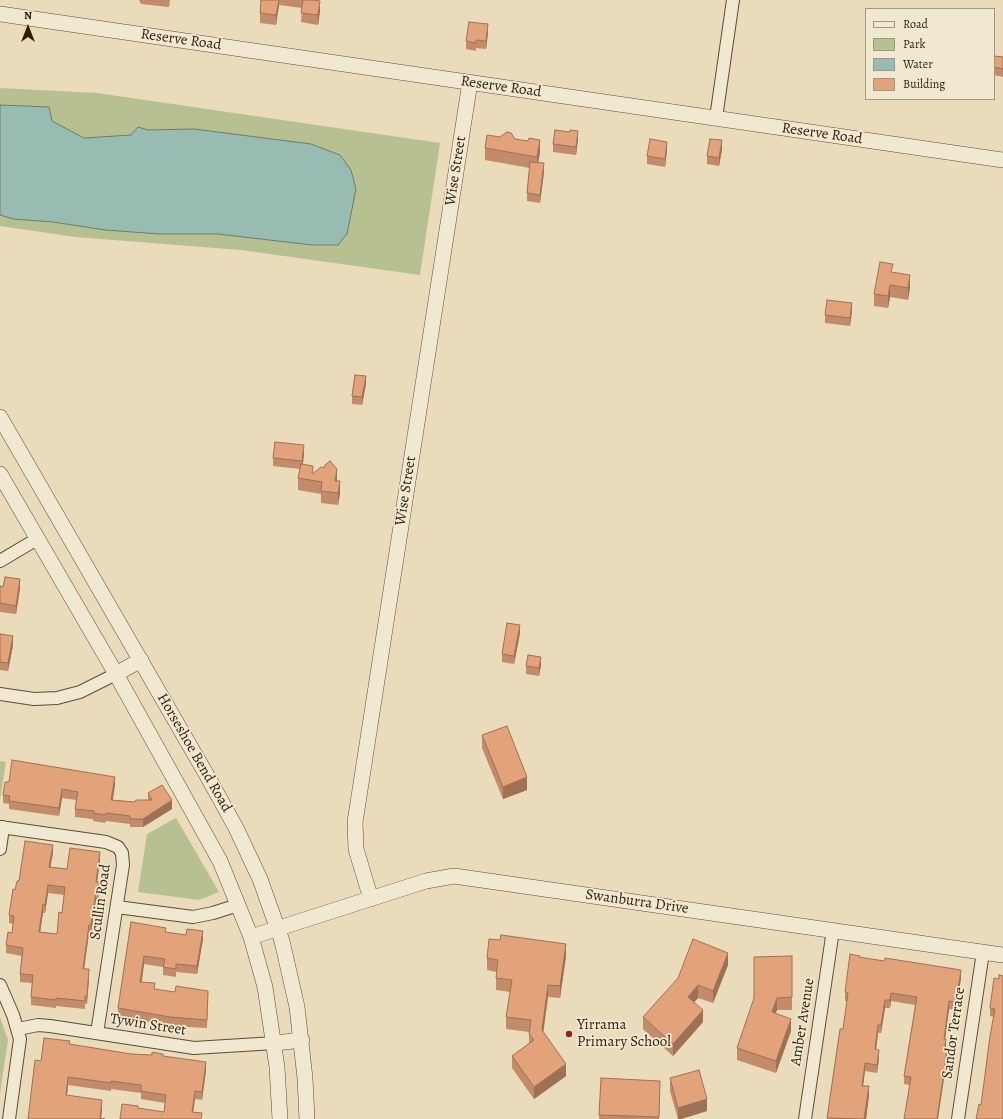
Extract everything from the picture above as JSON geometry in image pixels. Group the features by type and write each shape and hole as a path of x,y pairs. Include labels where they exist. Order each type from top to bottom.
{"street":[{"path":"716,118 733,0"},
{"name":"Reserve Road","path":"0,14 1003,160"},
{"name":"Wise Street","path":"371,899 356,849 355,822 470,82"},
{"name":"Horseshoe Bend Road","path":"0,417 141,660 236,828 260,879 278,928 289,971 302,1040 307,1119"},
{"name":"Horseshoe Bend Road","path":"0,474 116,674 220,861 251,938 265,987 278,1078 280,1119"},
{"path":"0,561 37,539"},
{"path":"0,694 34,699 57,698 80,692 141,660"},
{"path":"0,849 2,827"},
{"name":"Scullin Road","path":"2,827 106,842 118,847 122,853 124,862 97,1033"},
{"name":"Swanburra Drive","path":"251,938 278,928 436,879 463,877 1003,955"},
{"path":"117,907 193,917 213,913 238,905"},
{"name":"Amber Avenue","path":"804,1119 833,930"},
{"name":"Sandor Terrace","path":"958,1119 983,952"},
{"path":"0,985 18,1029 20,1049 9,1119 0,1117"},
{"name":"Tywin Street","path":"18,1029 43,1025 194,1048 274,1043"},
{"path":"274,1043 302,1040"}],"green space":[{"path":"0,88 97,93 440,143 420,275 241,250 75,237 0,226"},
{"path":"0,761 6,762 0,800"},
{"path":"176,818 219,892 199,900 138,892 147,834"},
{"path":"0,1017 8,1040 0,1094"}],"water":[{"path":"0,105 49,107 52,121 84,138 131,135 138,127 148,130 194,129 311,144 340,155 351,170 356,189 347,234 338,245 312,245 218,234 160,234 105,230 53,222 13,219 0,215"}],"building":[{"path":"261,0 279,0 276,15 260,13"},
{"path":"303,0 320,1 318,15 301,13"},
{"path":"469,22 488,24 486,41 476,40 476,43 466,41"},
{"path":"995,56 1003,57 1003,69 995,67"},
{"path":"555,130 570,132 570,130 578,131 576,147 553,144"},
{"path":"507,132 511,133 515,139 528,141 529,138 540,140 537,157 485,148 487,135 500,137"},
{"path":"650,139 667,142 665,159 647,156"},
{"path":"710,139 722,140 719,158 707,156"},
{"path":"530,162 544,163 540,195 527,193"},
{"path":"880,262 893,264 891,272 910,275 908,288 890,285 888,296 874,294"},
{"path":"827,300 852,303 850,318 825,315"},
{"path":"355,375 366,376 362,397 352,396"},
{"path":"275,442 304,445 302,461 273,458"},
{"path":"330,461 337,469 335,481 340,481 338,493 321,491 322,482 298,478 301,464 313,466 312,474 321,467 324,468"},
{"path":"5,577 20,579 16,606 0,603 0,586 3,587"},
{"path":"507,623 520,625 514,656 502,654"},
{"path":"0,634 13,636 8,663 0,662"},
{"path":"528,655 541,657 539,668 526,666"},
{"path":"507,726 527,777 503,787 482,735"},
{"path":"12,760 115,777 111,800 135,802 136,800 152,800 148,793 162,785 172,800 143,819 130,819 130,816 106,813 105,815 93,813 94,811 75,809 78,792 62,789 59,808 9,801 10,796 3,795 5,782 9,782"},
{"path":"25,841 53,845 49,867 67,869 70,848 100,852 96,882 99,882 98,892 96,892 91,925 89,925 83,969 89,969 87,996 85,996 85,1001 31,997 33,975 20,974 23,948 6,945 8,932 12,933 14,916 9,915 13,889 15,890 17,881 19,881","holes":["48,885 65,887 62,913 59,912 57,934 39,932 43,904 45,905"]},
{"path":"131,922 166,928 165,932 186,935 187,929 203,931 197,966 176,964 176,969 163,967 165,959 144,956 140,982 155,983 154,989 175,992 176,986 208,991 207,1020 170,1017 118,1008"},
{"path":"501,935 566,944 560,986 548,985 542,1030 566,1064 534,1087 512,1056 534,1040 529,1034 531,1020 506,1017 512,980 496,978 498,960 487,958 489,939 500,940"},
{"path":"693,939 728,953 713,991 698,985 688,997 703,1010 673,1044 643,1017 678,978"},
{"path":"850,954 884,961 885,958 961,970 956,1002 949,1001 944,1039 946,1039 944,1050 947,1051 937,1119 904,1119 911,1077 904,1076 917,997 891,993 890,1000 885,1000 881,1025 878,1025 875,1049 879,1050 877,1065 865,1063 862,1086 869,1086 864,1119 827,1118 840,1029 843,1029 848,993 845,992"},
{"path":"792,956 792,997 777,998 772,1012 791,1019 776,1061 737,1048 754,998 754,957"},
{"path":"999,975 1003,976 1003,1119 976,1119 979,1104 981,1105 995,1009 990,1008 994,978 999,979"},
{"path":"44,1038 70,1041 69,1044 131,1054 152,1055 152,1052 163,1054 163,1056 206,1062 202,1092 195,1091 192,1112 202,1113 201,1119 120,1119 122,1104 164,1112 166,1095 141,1091 141,1085 111,1081 111,1083 68,1077 66,1095 102,1100 100,1118 105,1119 28,1119 35,1060 41,1061"},
{"path":"699,1070 707,1099 678,1108 670,1078"},
{"path":"601,1078 660,1081 659,1117 599,1115"}],"place":[{"name":"Yirrama Primary School","path":"569,1034"}]}
